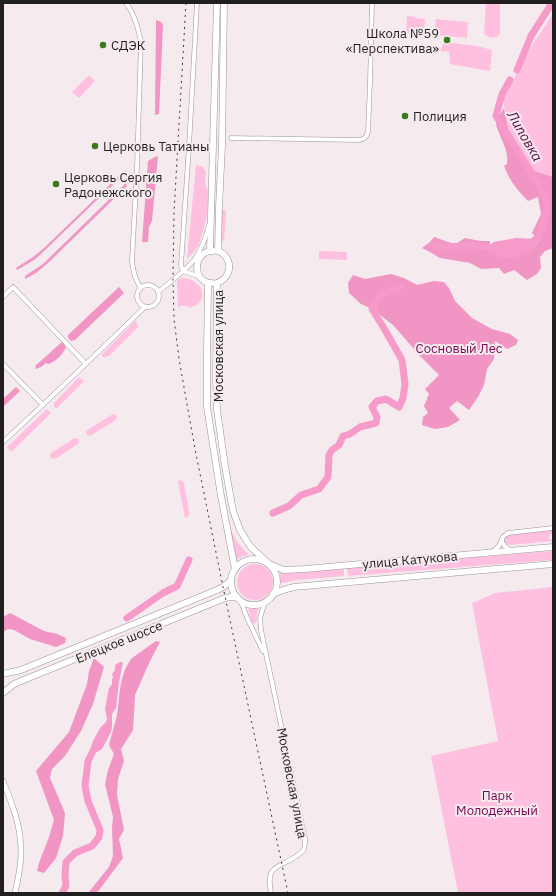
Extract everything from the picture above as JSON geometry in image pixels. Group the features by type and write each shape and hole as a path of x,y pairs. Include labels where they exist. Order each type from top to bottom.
{"main road":[{"path":"210,250 217,3"},
{"path":"202,255 210,250 218,251 222,145 224,3"},
{"name":"Московская улица","path":"218,251 226,257 229,268 228,274 225,278 221,282 217,283 217,410 225,466 233,511 240,530 250,546 269,564"},
{"name":"Московская улица","path":"202,255 197,264 197,269 198,276 203,281 208,283 206,354 208,407 220,496 235,569"},
{"path":"208,283 217,283"},
{"name":"улица Катукова","path":"269,564 284,570 553,547"},
{"path":"257,559 263,560 269,564 277,579 277,585 273,594 265,602 255,605 250,605 239,600 232,590 231,580 232,574 239,564 245,560 257,559"},
{"name":"улица Катукова","path":"273,594 294,587 553,564"},
{"name":"Елецкое шоссе","path":"3,674 21,670 178,606 220,588 231,580"},
{"name":"Елецкое шоссе","path":"3,693 14,684 225,598 231,597 239,600"}],"street":[{"path":"126,3 138,24 141,42 132,261 137,282 141,288"},
{"path":"183,271 181,265 197,3"},
{"path":"231,138 362,140 366,137 368,132 372,3"},
{"path":"194,260 206,235 211,219"},
{"path":"158,292 194,260 202,255"},
{"path":"183,271 198,276"},
{"path":"3,442 145,307 152,306 158,302 159,295 153,286 145,286 141,288 138,294 138,298 145,307"},
{"path":"3,297 13,287 85,363"},
{"path":"3,364 43,405"},
{"path":"492,553 499,546 503,537 508,533 553,528"},
{"path":"503,537 503,544 512,551"},
{"name":"Московская улица","path":"239,600 266,657"},
{"name":"Московская улица","path":"265,602 260,618 261,630 305,839 304,848 298,856 272,870 270,876 271,893"},
{"path":"3,781 15,816 20,837 21,857 15,893"}],"green space":[{"path":"486,3 500,4 500,34 492,38 485,35 484,32"},
{"path":"553,14 553,177 534,171 509,134 503,99 532,45"},
{"path":"407,16 425,19 424,33 406,33"},
{"path":"436,19 468,22 467,38 434,35"},
{"path":"156,20 161,22 163,25 159,114 155,115"},
{"path":"444,42 477,46 492,50 490,71 450,64 449,52 440,51"},
{"path":"89,75 95,81 79,98 72,92"},
{"path":"504,108 509,134 534,171 553,177 553,248 545,251 540,257 541,268 537,274 527,280 514,270 504,274 499,268 481,269 470,263 440,258 422,248 434,237 451,243 457,243 465,238 490,241 489,252 532,251 541,238 537,238 532,233 541,214 538,197 528,201 511,181 504,166 507,164 507,153 496,125"},
{"path":"158,156 152,221 149,227 148,242 142,242 148,161"},
{"path":"196,165 203,167 206,172 205,183 209,193 207,215 199,244 187,259"},
{"path":"125,170 126,172 41,254 17,270 16,268 43,249"},
{"path":"126,183 127,186 48,263 36,273 25,279 25,276 43,264"},
{"path":"222,210 225,210 226,214 224,241 220,239"},
{"path":"319,251 347,252 347,260 319,259"},
{"name":"Сосновый Лес","path":"391,274 404,278 417,285 434,281 444,282 449,288 455,301 472,318 492,329 510,334 518,340 516,345 507,349 495,341 494,359 487,369 484,385 478,397 469,410 457,401 449,408 460,420 448,427 435,429 422,425 423,417 428,413 424,406 429,394 425,389 439,375 393,325 372,309 361,304 349,293 348,283 353,275 365,279"},
{"path":"183,278 196,282 202,292 201,301 189,308 187,306 180,306 178,308 177,280"},
{"path":"119,287 124,293 75,340 71,341 68,338 68,335"},
{"path":"135,321 138,327 109,356 102,357 102,354"},
{"path":"62,342 66,347 59,357 51,363 46,363 36,369 35,366"},
{"path":"79,377 84,381 56,409 54,403"},
{"path":"16,387 20,391 3,407 3,399"},
{"path":"47,409 51,413 11,452 7,447"},
{"path":"113,414 117,417 116,420 90,436 87,435 87,430"},
{"path":"77,438 79,441 78,444 55,459 51,458 51,453"},
{"path":"180,480 184,484 189,512 189,516 185,518 178,481"},
{"path":"229,526 237,542 249,555 243,556 236,560"},
{"path":"553,530 553,533 548,539 553,539 553,541 509,545 505,542 506,537 510,534"},
{"path":"553,551 553,560 348,576 347,568"},
{"path":"259,564 268,569 272,575 272,589 268,595 259,600 251,600 242,595 238,589 237,578 242,569 248,565"},
{"path":"344,569 344,576 296,580 283,583 280,582 280,574 282,572"},
{"name":"Парк Молодежный","path":"553,587 553,893 458,893 431,756 498,741 472,603 495,593"},
{"path":"248,607 260,607 254,624 251,621"},
{"path":"10,613 44,631 66,638 65,643 56,647 30,639 14,630 8,629 3,632 3,617"},
{"path":"156,641 160,642 135,695 133,730 121,749 124,761 118,779 117,795 124,830 119,839 123,858 97,893 88,893 109,867 113,856 113,817 105,784 114,754 109,745 117,715 122,678 132,658"},
{"path":"94,658 104,667 93,704 81,731 65,756 52,769 50,778 65,813 63,836 56,858 44,873 37,871 54,820 36,771 69,732 87,684 89,671"}],"shaded area":[{"path":"516,238 536,239 538,242 532,251 514,258 502,258 489,252 489,246 494,242"},
{"path":"123,662 116,708 112,714 111,732 102,749 91,754 90,751 93,741 100,728 106,722 107,718 105,709 109,688 112,684 112,674 115,670 115,665"}],"waterway":[{"name":"Липовка","path":"517,70 531,36 552,3"},
{"name":"Липовка","path":"510,80 502,94 496,116 538,183 548,204 543,225 537,238 529,245"},
{"name":"Липовка","path":"435,247 455,248 471,245 498,249"},
{"name":"Липовка","path":"273,513 289,506 301,495 319,489 328,477 329,455 332,450 339,445 343,436 350,434 360,427 376,423 377,417 372,407 377,401 386,399 399,407 403,398 405,384 402,360 372,309 381,294 402,286"},
{"name":"Липовка","path":"127,618 163,593 177,586 189,560"},
{"name":"Липовка","path":"62,893 66,886 66,862 75,853 92,846 99,837 100,830 88,801 85,786 88,761 95,747"}],"railway":[{"path":"186,3 174,212 174,319 179,359 195,449 288,893"}],"place":[{"name":"Школа №59 «Перспектива»","path":"447,40"},
{"name":"СДЭК","path":"103,45"},
{"name":"Полиция","path":"405,116"},
{"name":"Церковь Татианы","path":"95,146"},
{"name":"Церковь Сергия Радонежского","path":"56,184"}]}
